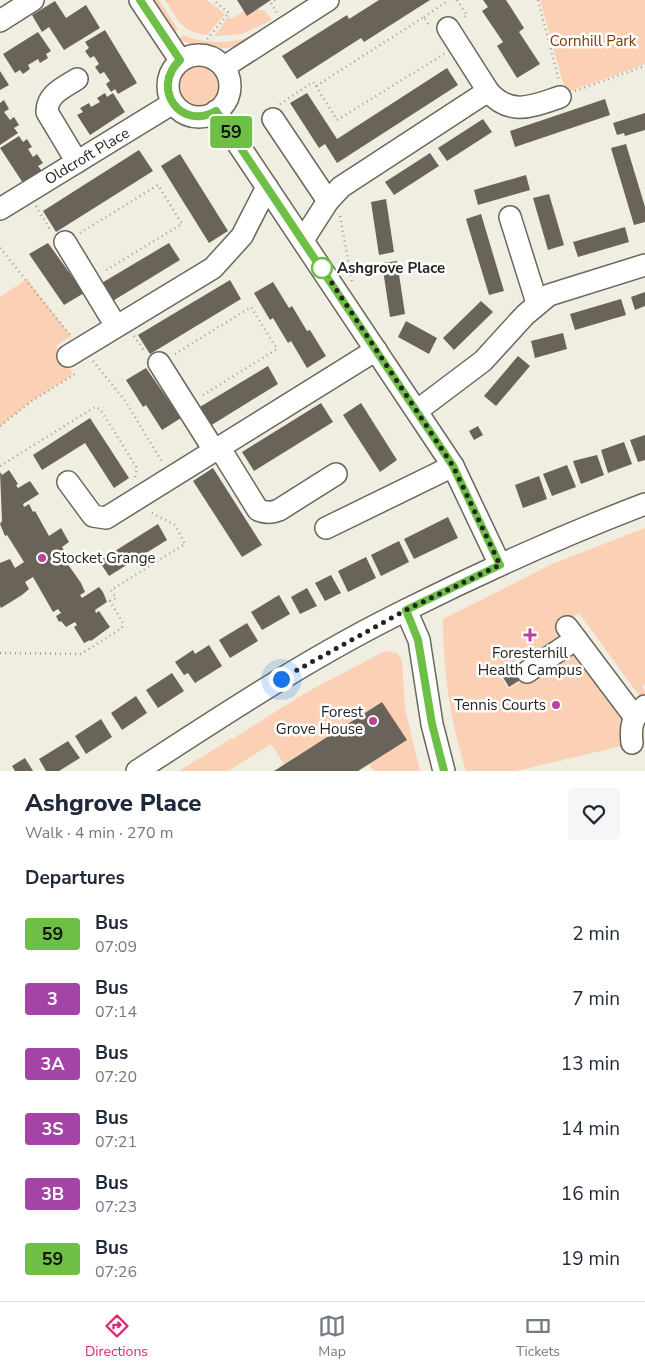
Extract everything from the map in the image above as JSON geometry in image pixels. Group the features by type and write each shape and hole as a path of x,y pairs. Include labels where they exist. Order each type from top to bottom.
{"street":[{"path":"0,21 33,0"},
{"path":"140,0 180,60"},
{"path":"224,67 328,0"},
{"path":"448,28 488,91 505,106 520,108 562,97"},
{"path":"189,56 208,56 224,67 229,78 229,90 225,102 216,111 205,116 193,116 182,112 173,103 168,92 168,80 172,69 180,60 189,56"},
{"path":"76,162 47,112 47,103 53,94 77,79"},
{"path":"303,240 332,197 353,178 488,91"},
{"name":"Oldcroft Place","path":"0,209 173,103"},
{"path":"216,111 418,410 453,466 500,565"},
{"path":"274,113 332,197"},
{"path":"74,363 121,323 213,268 242,236 267,187"},
{"path":"510,217 537,303"},
{"path":"65,242 89,281 121,323"},
{"path":"418,410 483,361 537,303 561,290 645,265"},
{"path":"68,482 92,516 106,518 376,350"},
{"path":"159,363 186,406 258,510 271,513 279,510 336,474"},
{"path":"326,528 453,466"},
{"path":"137,771 281,679 406,610 500,565 645,504"},
{"path":"406,610 418,640 432,724 444,771"},
{"path":"526,672 571,633 639,711 631,731 632,743"}],"path":[{"path":"207,39 229,13 212,0"},
{"path":"276,0 271,3 281,18"},
{"path":"316,86 449,0"},
{"path":"538,0 562,97 645,66"},
{"path":"424,17 436,36 448,28"},
{"path":"274,113 313,82 337,120 447,52"},
{"path":"27,192 52,233 65,242 158,185 182,224 89,281"},
{"path":"332,197 353,288"},
{"path":"121,323 151,362 159,363 251,307 277,349 186,406"},
{"path":"87,366 94,362"},
{"path":"0,426 74,363"}],"green space":[{"path":"151,0 159,0 178,29 173,33"},
{"path":"165,0 207,0 225,14 207,35 199,34 186,28 177,19"},
{"name":"Cornhill Park","path":"540,0 645,0 645,64 566,93"},
{"path":"257,9 265,11 272,20 242,34 215,36 228,17 231,19 244,11 247,16"},
{"path":"183,35 199,40 216,42 241,40 249,37 251,40 234,47 206,48 179,39"},
{"path":"194,63 204,63 218,73 222,86 218,99 212,105 204,109 194,109 180,99 176,91 176,81 186,67"},
{"path":"27,279 71,336 56,346 73,374 32,401 0,426 0,297"},
{"path":"645,528 645,684 642,687 645,691 645,698 643,701 579,613 560,626 560,640 527,665 522,657 498,673 509,689 566,651 573,651 625,718 626,745 516,771 466,771 448,696 444,658 443,619 552,564"},
{"path":"385,651 397,653 402,661 405,708 420,771 374,771 369,764 406,740 382,702 284,764 271,744 228,771 179,771 232,738 233,740 307,692"}],"building":[{"path":"237,0 271,0 247,16"},
{"path":"379,0 430,0 364,42 361,38 297,79 282,56 347,15 349,19"},
{"path":"483,0 506,0 524,28 519,32 540,64 517,78 497,46 503,42 482,11 488,7"},
{"path":"55,1 66,18 86,5 100,28 64,50 49,27 42,32 32,15"},
{"path":"105,30 137,83 118,94 115,89 111,92 106,84 110,81 104,72 100,74 95,67 99,64 94,56 90,58 85,51 89,48 85,42"},
{"path":"38,32 51,51 46,54 48,58 40,63 38,59 28,65 30,69 23,74 20,70 15,73 3,54"},
{"path":"447,68 458,85 337,163 325,144 319,148 290,103 307,93 337,139"},
{"path":"0,71 9,85 0,90"},
{"path":"105,93 107,97 113,93 125,112 90,135 77,115 83,112 80,108 89,103 91,107 100,102 97,98"},
{"path":"605,99 610,115 515,147 510,131"},
{"path":"4,100 9,109 4,112 10,120 14,117 19,125 14,128 18,133 0,145 0,103"},
{"path":"645,113 645,130 625,136 624,133 617,135 613,123"},
{"path":"483,119 492,132 447,161 438,148"},
{"path":"19,136 23,142 27,139 32,147 28,149 33,157 37,154 43,163 38,166 42,171 23,183 0,148"},
{"path":"626,144 645,207 645,222 634,225 611,148"},
{"path":"139,150 153,171 56,232 43,211"},
{"path":"430,153 439,166 394,195 385,182"},
{"path":"180,154 228,231 209,243 161,166"},
{"path":"526,175 530,190 478,205 474,190"},
{"path":"549,194 564,245 548,250 533,198"},
{"path":"386,199 394,252 379,255 371,202"},
{"path":"481,214 504,291 489,295 466,219"},
{"path":"625,227 629,242 578,257 573,242"},
{"path":"48,243 84,293 64,305 29,254"},
{"path":"169,243 180,260 111,302 100,284"},
{"path":"397,261 405,314 390,317 382,263"},
{"path":"230,280 241,299 150,354 138,335"},
{"path":"273,282 289,308 292,306 307,331 310,330 326,356 307,368 291,341 288,343 273,318 270,320 254,293"},
{"path":"645,292 645,306 635,310 631,297"},
{"path":"621,299 626,315 575,330 570,314"},
{"path":"481,301 493,312 454,350 443,338"},
{"path":"406,321 437,338 429,354 398,337"},
{"path":"563,333 567,349 535,358 531,341"},
{"path":"518,356 530,366 496,406 484,396"},
{"path":"268,366 278,384 210,426 198,408"},
{"path":"146,368 181,418 162,430 146,405 143,407 126,380"},
{"path":"321,403 333,422 254,471 242,452"},
{"path":"361,403 397,460 380,472 343,415"},
{"path":"90,418 129,478 114,488 85,443 42,470 33,455"},
{"path":"478,426 483,435 474,440 469,431"},
{"path":"645,435 645,460 638,462 630,440"},
{"path":"624,442 632,464 608,473 601,450"},
{"path":"597,455 604,475 581,484 573,461"},
{"path":"567,465 576,487 552,496 543,474"},
{"path":"213,468 262,545 242,557 193,481"},
{"name":"Stocket Grange","path":"9,470 18,484 16,485 18,488 30,481 39,494 23,504 24,507 29,504 49,536 61,528 69,542 62,547 66,554 62,556 81,583 85,592 80,595 82,598 99,587 103,592 107,602 95,610 96,613 99,611 110,627 91,641 84,643 74,627 77,625 75,622 66,627 61,621 59,622 56,616 61,613 58,609 53,612 33,577 25,582 29,589 1,608 0,606 0,563 10,559 15,568 24,562 7,535 5,536 0,524 2,521 0,472 2,475"},
{"path":"539,476 547,499 523,508 515,485"},
{"path":"448,517 458,538 414,559 404,539"},
{"path":"158,524 167,540 109,576 99,561"},
{"path":"399,541 409,562 381,576 371,555"},
{"path":"366,557 376,578 348,592 338,571"},
{"path":"331,575 341,593 325,601 315,583"},
{"path":"307,588 317,606 300,614 291,597"},
{"path":"279,595 290,614 262,630 251,612"},
{"path":"247,623 258,641 230,658 219,640"},
{"path":"209,645 222,666 195,683 188,673 184,675 175,662 193,650 195,654"},
{"path":"521,662 526,669 525,677 509,687 501,674"},
{"path":"172,673 184,691 158,708 146,690"},
{"path":"136,696 147,713 122,730 111,713"},
{"name":"Forest Grove House","path":"382,702 407,740 358,771 274,771"},
{"path":"101,719 112,737 86,754 75,736"},
{"path":"68,741 80,758 59,771 46,771 39,759"},
{"path":"25,758 33,771 15,771 12,766"}],"bus line":[{"name":"59","path":"140,0 180,60 172,69 168,80 168,92 173,103 182,112 193,116 205,116 216,111 418,410 453,466 500,565 406,610 418,640 432,724 444,771"}],"place":[{"name":"Ashgrove Place","path":"322,268"},
{"name":"Stocket Grange","path":"42,558"},
{"name":"Foresterhill Health Campus","path":"530,635"},
{"name":"Tennis Courts","path":"556,705"},
{"name":"Forest Grove House","path":"373,721"}],"route":[{"path":"281,679 406,610 500,565 453,466 418,410 322,268"}]}
